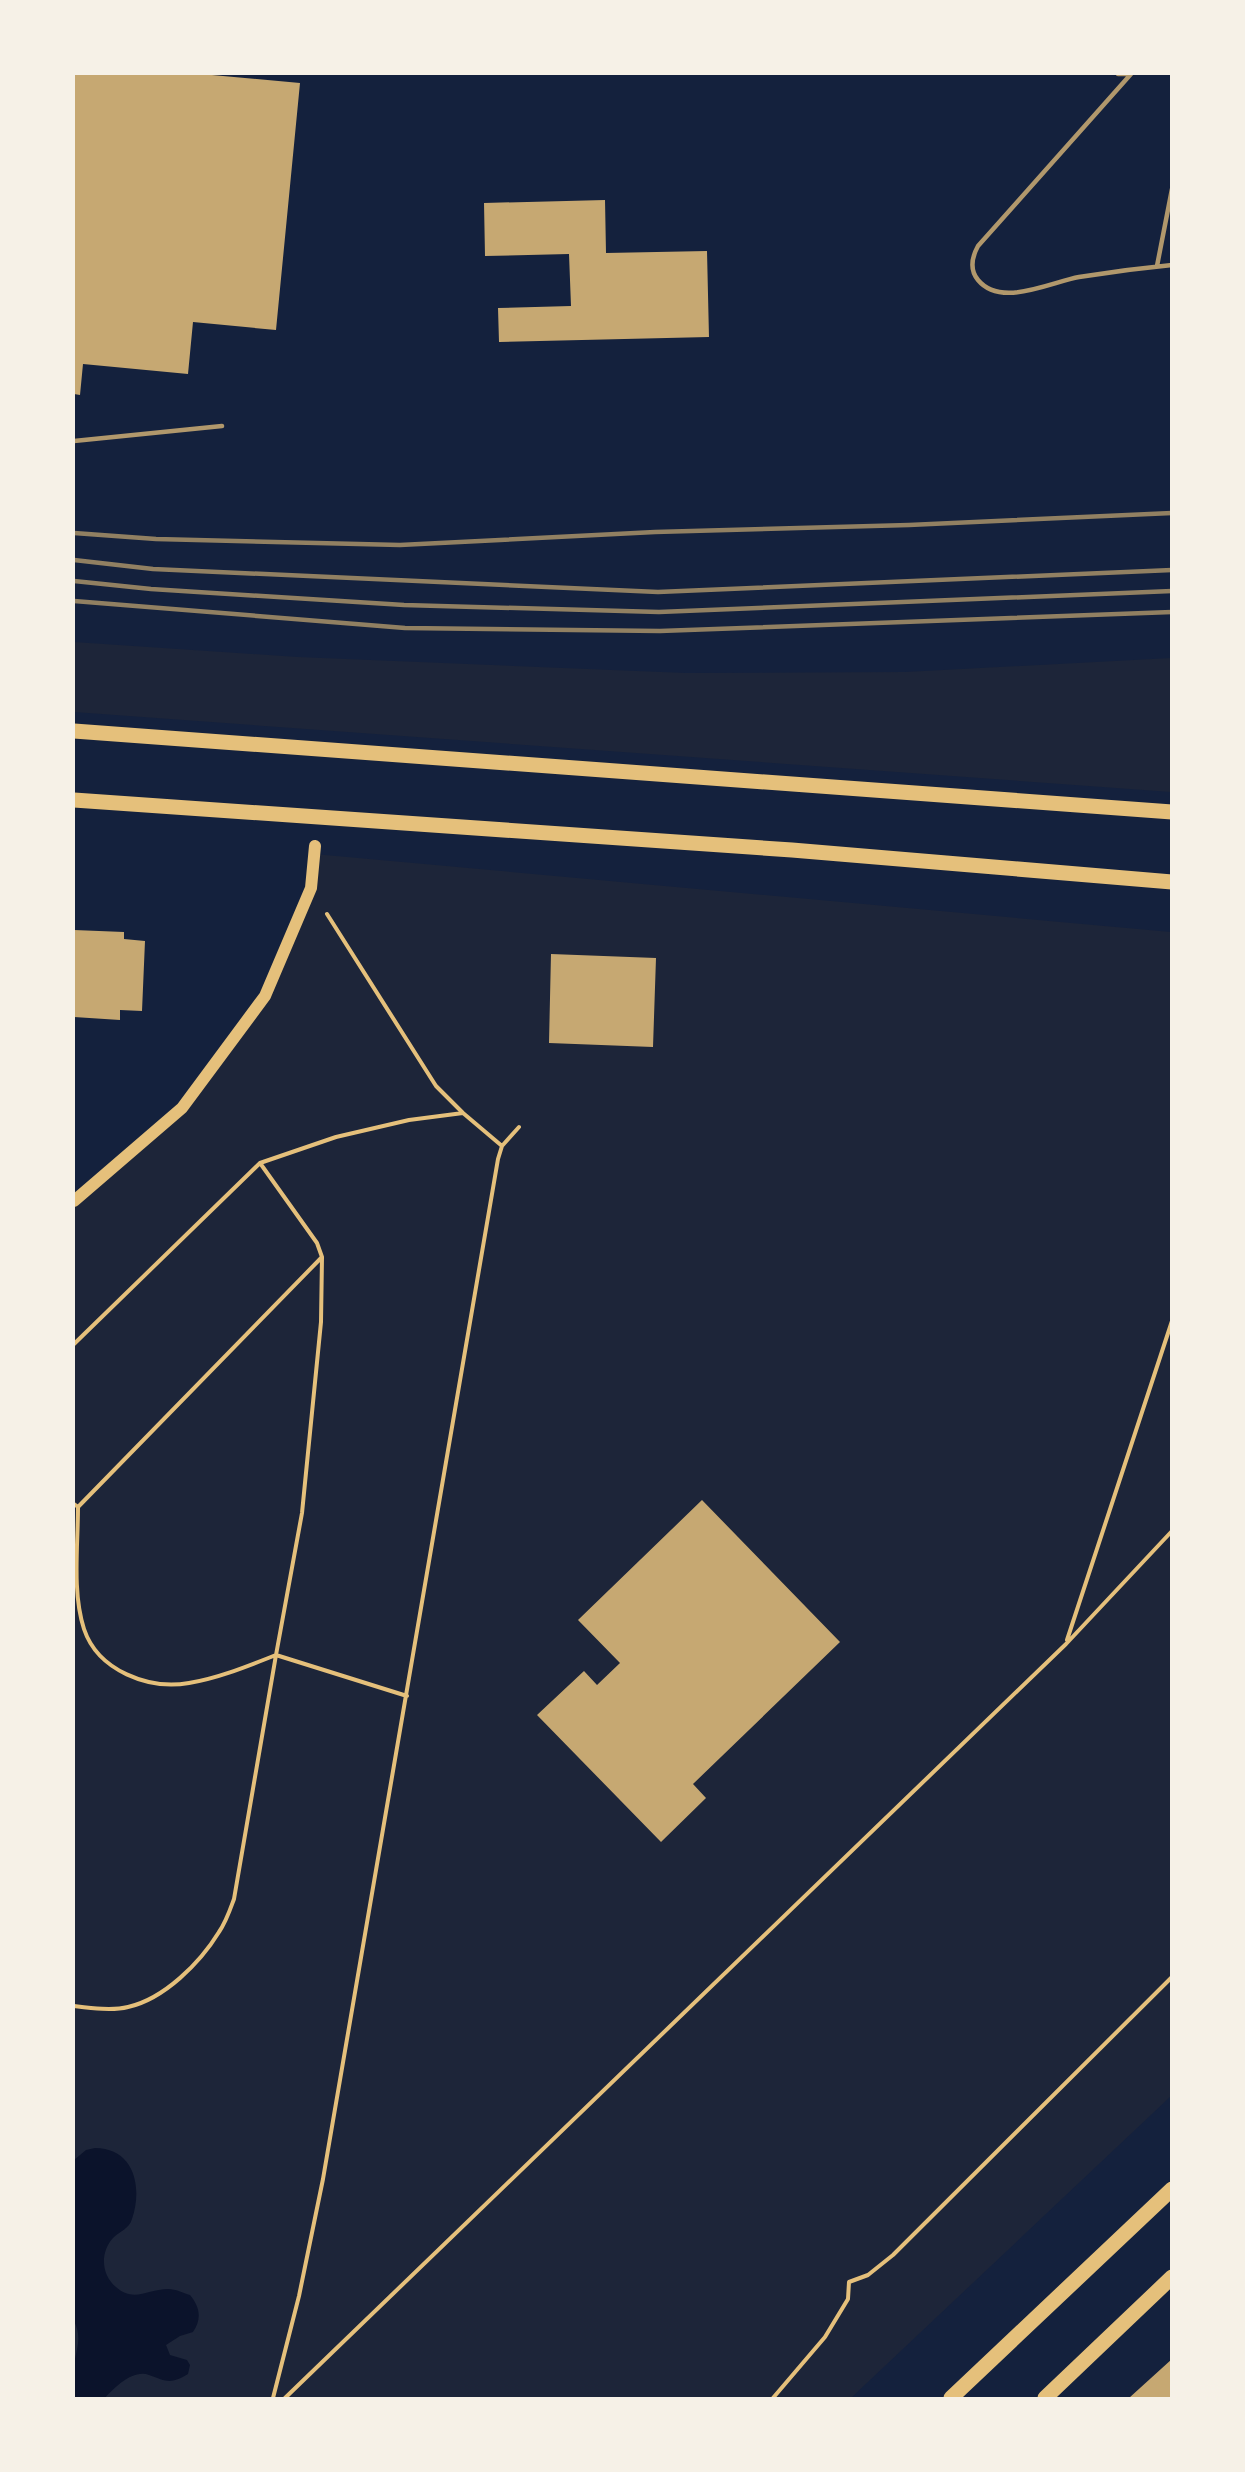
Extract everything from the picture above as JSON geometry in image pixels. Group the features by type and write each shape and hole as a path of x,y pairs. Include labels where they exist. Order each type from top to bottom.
{"main road":[{"path":"74,731 1172,812"},
{"path":"74,800 792,850 1172,882"},
{"path":"74,1201 182,1108 265,996 311,888 315,846"},
{"path":"951,2398 1172,2189"},
{"path":"1045,2398 1172,2277"}],"lane":[{"path":"1118,74 1131,74 978,246 973,256 972,266 976,278 984,286 1000,292 1014,293 1076,278 1172,265"},
{"path":"1157,266 1172,189"},
{"path":"74,441 222,426"}],"path":[{"path":"311,888 436,1086 463,1113 502,1146"},
{"path":"74,1344 260,1163 336,1137 408,1120 463,1113"},
{"path":"273,2398 299,2296 323,2179 502,1146 519,1127"},
{"path":"74,2006 128,2007 164,1990 196,1962 219,1932 234,1899 302,1513 321,1322 322,1257 317,1244 260,1163"},
{"path":"322,1257 76,1506 78,1594 84,1629 91,1644 112,1666 143,1680 164,1684 189,1683 240,1669 276,1655 407,1696"},
{"path":"1066,1644 1172,1321"},
{"path":"285,2398 1066,1644 1172,1531"},
{"path":"773,2398 825,2337 848,2299 849,2282 868,2275 893,2255 1172,1977"}],"shaded area":[{"path":"74,642 298,657 686,673 905,672 1171,658 1171,792 74,712"},
{"path":"314,854 1171,932 1171,2096 851,2398 74,2398 74,1201 182,1108 265,996 311,888"},
{"path":"95,2148 119,2155 127,2162 135,2182 135,2207 131,2222 127,2228 113,2238 104,2256 107,2276 116,2287 129,2294 168,2289 190,2295 198,2309 199,2318 193,2332 180,2336 166,2345 170,2355 187,2360 190,2365 188,2374 177,2380 168,2381 149,2375 137,2375 124,2380 105,2398 74,2398 72,2381 78,2337 74,2321 74,2160 86,2150"}],"building":[{"path":"74,74 201,74 300,83 276,330 193,322 188,374 83,364 80,395 74,394"},
{"path":"605,200 606,253 707,251 709,337 499,342 498,308 571,306 569,254 485,256 484,203"},
{"path":"74,930 124,932 124,939 145,941 142,1011 120,1010 120,1020 74,1017"},
{"path":"551,954 656,958 653,1047 549,1043"},
{"path":"702,1500 840,1642 693,1784 706,1798 661,1842 537,1715 584,1671 597,1685 620,1663 578,1620"},
{"path":"1172,2359 1172,2398 1129,2398"}],"railway":[{"path":"74,533 156,539 400,545 655,532 909,525 1172,513"},
{"path":"74,560 153,569 658,592 1172,570"},
{"path":"74,581 151,589 404,605 659,612 1172,591"},
{"path":"74,601 405,628 660,631 1172,612"}]}
